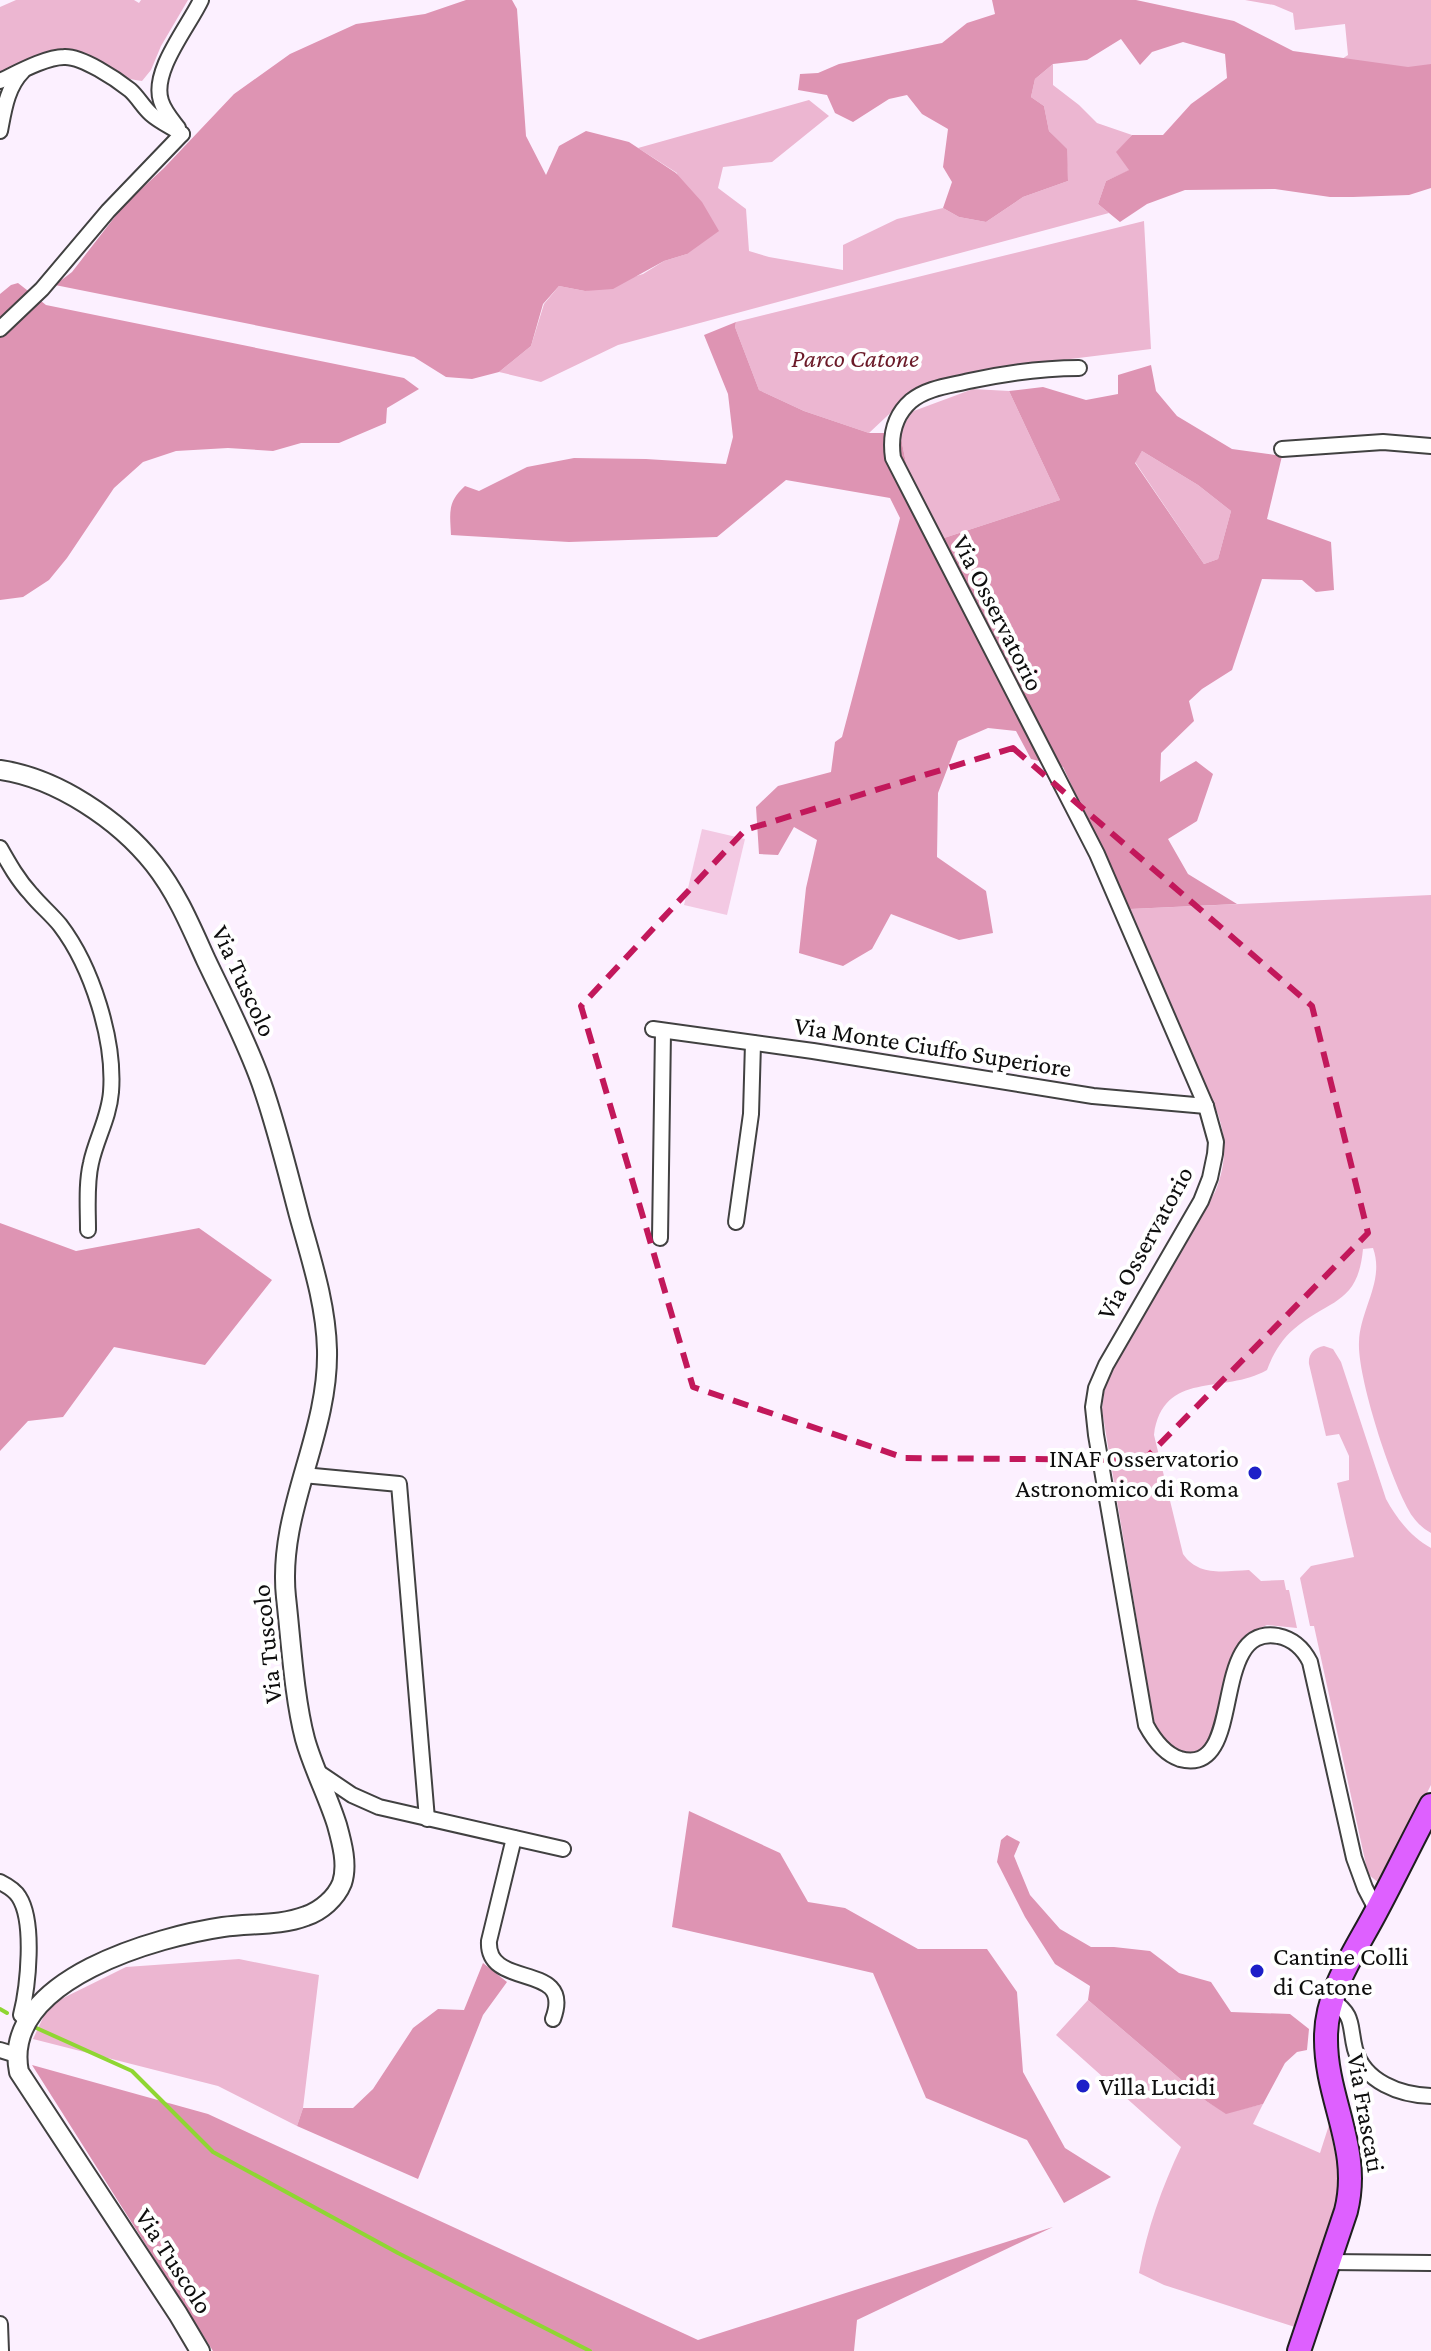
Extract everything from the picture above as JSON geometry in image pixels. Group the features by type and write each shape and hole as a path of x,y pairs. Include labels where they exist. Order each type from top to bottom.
{"main road":[{"name":"Via Frascati","path":"1299,2351 1347,2208 1351,2177 1350,2157 1326,2053 1326,2026 1332,2000 1349,1960 1431,1805"}],"street":[{"path":"182,134 162,103 161,79 171,53 201,0"},
{"path":"0,81 62,56 80,61 131,92 152,115 182,134"},
{"path":"0,131 6,99 18,76 27,69"},
{"path":"0,329 31,301 108,211 182,134"},
{"name":"Via Osservatorio","path":"1079,368 1017,371 926,392 908,404 897,420 892,439 893,458 1097,854 1206,1106 1216,1142 1206,1190 1109,1358 1096,1388 1093,1407 1144,1718 1153,1737 1171,1754 1182,1759 1201,1757 1212,1748 1219,1736 1235,1668 1247,1646 1272,1635 1296,1644 1310,1662 1354,1858 1377,1911"},
{"path":"1282,449 1383,442 1431,446"},
{"name":"Via Tuscolo","path":"0,770 76,798 114,823 162,874 179,902 250,1054 277,1133 318,1283 324,1319 326,1373 289,1528 285,1572 301,1723 315,1770 332,1809 344,1859 341,1885 324,1906 296,1920 213,1928 166,1938 87,1966 54,1983 30,2003 21,2015 6,2052 200,2351"},
{"path":"0,848 23,885 72,943 89,978 105,1027 111,1086 108,1112 90,1167 88,1230"},
{"name":"Via Monte Ciuffo Superiore","path":"660,1238 658,1030 813,1051 1093,1096 1206,1106"},
{"path":"736,1222 751,1114 753,1043"},
{"path":"303,1475 399,1484 427,1819"},
{"path":"315,1770 362,1801 386,1809 563,1849"},
{"path":"514,1838 489,1952 501,1966 553,1989 558,2003 553,2019"},
{"path":"0,1882 18,1895 27,1920 29,1972 21,2015"},
{"path":"1332,2000 1348,2014 1357,2055 1371,2075 1400,2091 1431,2096"},
{"path":"1329,2262 1431,2263"},
{"path":"0,2324 1,2351"}],"highlighted area":[{"path":"1013,748 1312,1006 1368,1233 1144,1460 905,1458 693,1387 581,1006 745,830"}],"green space":[{"path":"16,0 134,0 139,3 141,0 188,0 142,81 65,54 42,57 0,75 0,7"},
{"path":"1245,0 1431,0 1431,182 1214,144 1348,55 1345,24 1295,30 1293,13 1274,5"},
{"path":"1053,64 1053,85 1097,123 1132,135 1117,152 1130,170 1106,181 1098,204 1109,213 618,345 541,382 499,372 531,346 544,304 559,286 585,291 643,274 664,261 687,254 677,173 638,148 809,100 829,116 772,162 723,167 718,188 746,209 749,251 843,270 843,245 897,219 943,208 959,217 986,222 1023,197 1068,181 1066,149 1049,131 1044,106 1031,97 1035,79"},
{"name":"Parco Catone","path":"1144,221 1151,349 982,370 918,387 869,433 804,411 759,390 735,327 736,322"},
{"path":"973,389 1009,391 1060,500 944,538 909,478 900,433 911,412"},
{"path":"1142,451 1198,485 1231,511 1218,559 1204,564 1135,462"},
{"path":"1431,895 1431,1533 1413,1517 1405,1503 1378,1432 1364,1380 1360,1330 1374,1284 1376,1260 1373,1248 1363,1249 1355,1281 1348,1291 1289,1333 1267,1370 1250,1377 1182,1392 1169,1401 1160,1414 1154,1435 1183,1554 1204,1569 1249,1570 1261,1581 1284,1580 1297,1628 1267,1625 1251,1632 1238,1644 1217,1732 1201,1753 1179,1752 1169,1746 1155,1729 1102,1410 1110,1372 1215,1192 1223,1163 1224,1144 1218,1114 1130,909"},
{"path":"1324,1346 1333,1349 1341,1362 1386,1499 1405,1527 1431,1548 1431,1785 1380,1884 1368,1874 1314,1626 1310,1626 1300,1578 1311,1566 1354,1557 1337,1483 1349,1480 1349,1456 1339,1434 1326,1436 1309,1364 1312,1352"},
{"path":"239,1959 319,1975 303,2108 297,2126 218,2086 33,2039 49,2005 126,1967"},
{"path":"1088,2000 1206,2101 1226,2113 1263,2104 1253,2124 1320,2153 1329,2125 1340,2177 1336,2209 1298,2328 1164,2285 1139,2273 1156,2208 1181,2147 1056,2035"}],"shaded area":[{"path":"466,0 512,0 517,9 526,136 546,175 559,146 586,131 629,142 676,173 702,202 719,231 687,254 664,261 613,289 585,291 559,286 543,304 531,346 499,372 472,379 446,377 414,357 55,285 72,272 124,205 234,94 290,54 356,24 425,14"},
{"path":"992,0 1136,0 1234,21 1293,51 1408,67 1431,64 1431,188 1409,195 1353,197 1275,189 1185,190 1147,204 1120,222 1098,204 1106,181 1129,170 1116,152 1132,135 1163,135 1191,104 1227,78 1225,54 1183,42 1152,52 1140,65 1121,39 1087,60 1053,64 1035,79 1031,97 1044,106 1049,131 1067,149 1068,181 1023,197 986,222 959,217 943,208 952,182 943,167 948,129 922,114 907,95 889,99 853,122 835,113 827,95 798,90 800,74 818,73 839,64 942,43 967,23 995,14"},
{"path":"18,283 46,305 404,378 419,389 387,408 386,423 339,443 301,443 273,451 228,448 176,451 143,462 114,488 49,580 23,597 0,600 0,294"},
{"path":"736,322 735,327 759,390 804,411 869,433 900,433 909,478 944,538 1060,500 1009,391 1043,387 1086,400 1118,394 1118,375 1151,365 1156,391 1177,416 1232,449 1282,456 1267,519 1331,542 1334,590 1316,592 1302,580 1262,579 1232,670 1189,701 1194,721 1161,753 1160,782 1196,761 1213,774 1197,821 1168,839 1188,874 1237,904 1130,909 1063,767 1031,759 1016,731 988,728 958,741 938,793 937,857 986,891 993,933 959,940 891,914 872,949 843,966 799,953 806,888 817,840 794,827 778,855 759,854 756,807 778,786 831,772 835,742 842,737 900,518 890,498 786,480 717,537 569,542 451,535 452,503 465,486 479,491 527,467 574,458 726,464 733,437 728,394 704,335","holes":["1142,451 1198,485 1231,511 1218,559 1204,564 1135,463"]},
{"path":"702,829 745,839 727,915 684,905"},
{"path":"0,1223 76,1251 199,1228 272,1280 205,1365 114,1347 63,1417 28,1421 0,1451"},
{"path":"689,1811 780,1853 808,1902 845,1908 918,1949 987,1949 1017,1992 1023,2072 1065,2148 1111,2177 1064,2203 1027,2140 926,2098 873,1973 672,1927"},
{"path":"1007,1835 1020,1842 1014,1856 1030,1895 1060,1929 1091,1947 1150,1951 1179,1973 1211,1982 1231,2012 1290,2014 1309,2029 1307,2050 1297,2052 1285,2063 1263,2104 1226,2114 1206,2101 1088,2000 1090,1986 1055,1964 1025,1917 997,1862 1001,1840"},
{"path":"483,1963 507,1982 483,2015 418,2179 297,2126 303,2108 353,2108 373,2089 413,2028 438,2009 464,2010"},
{"path":"32,2065 208,2114 698,2340 1053,2227 857,2320 854,2351 213,2351"}],"waterway":[{"path":"0,2009 7,2013"},
{"path":"32,2026 132,2071 213,2152 398,2253 590,2351"}],"place":[{"name":"INAF Osservatorio Astronomico di Roma","path":"1255,1473"},
{"name":"Cantine Colli di Catone","path":"1257,1971"},
{"name":"Villa Lucidi","path":"1083,2086"}]}
